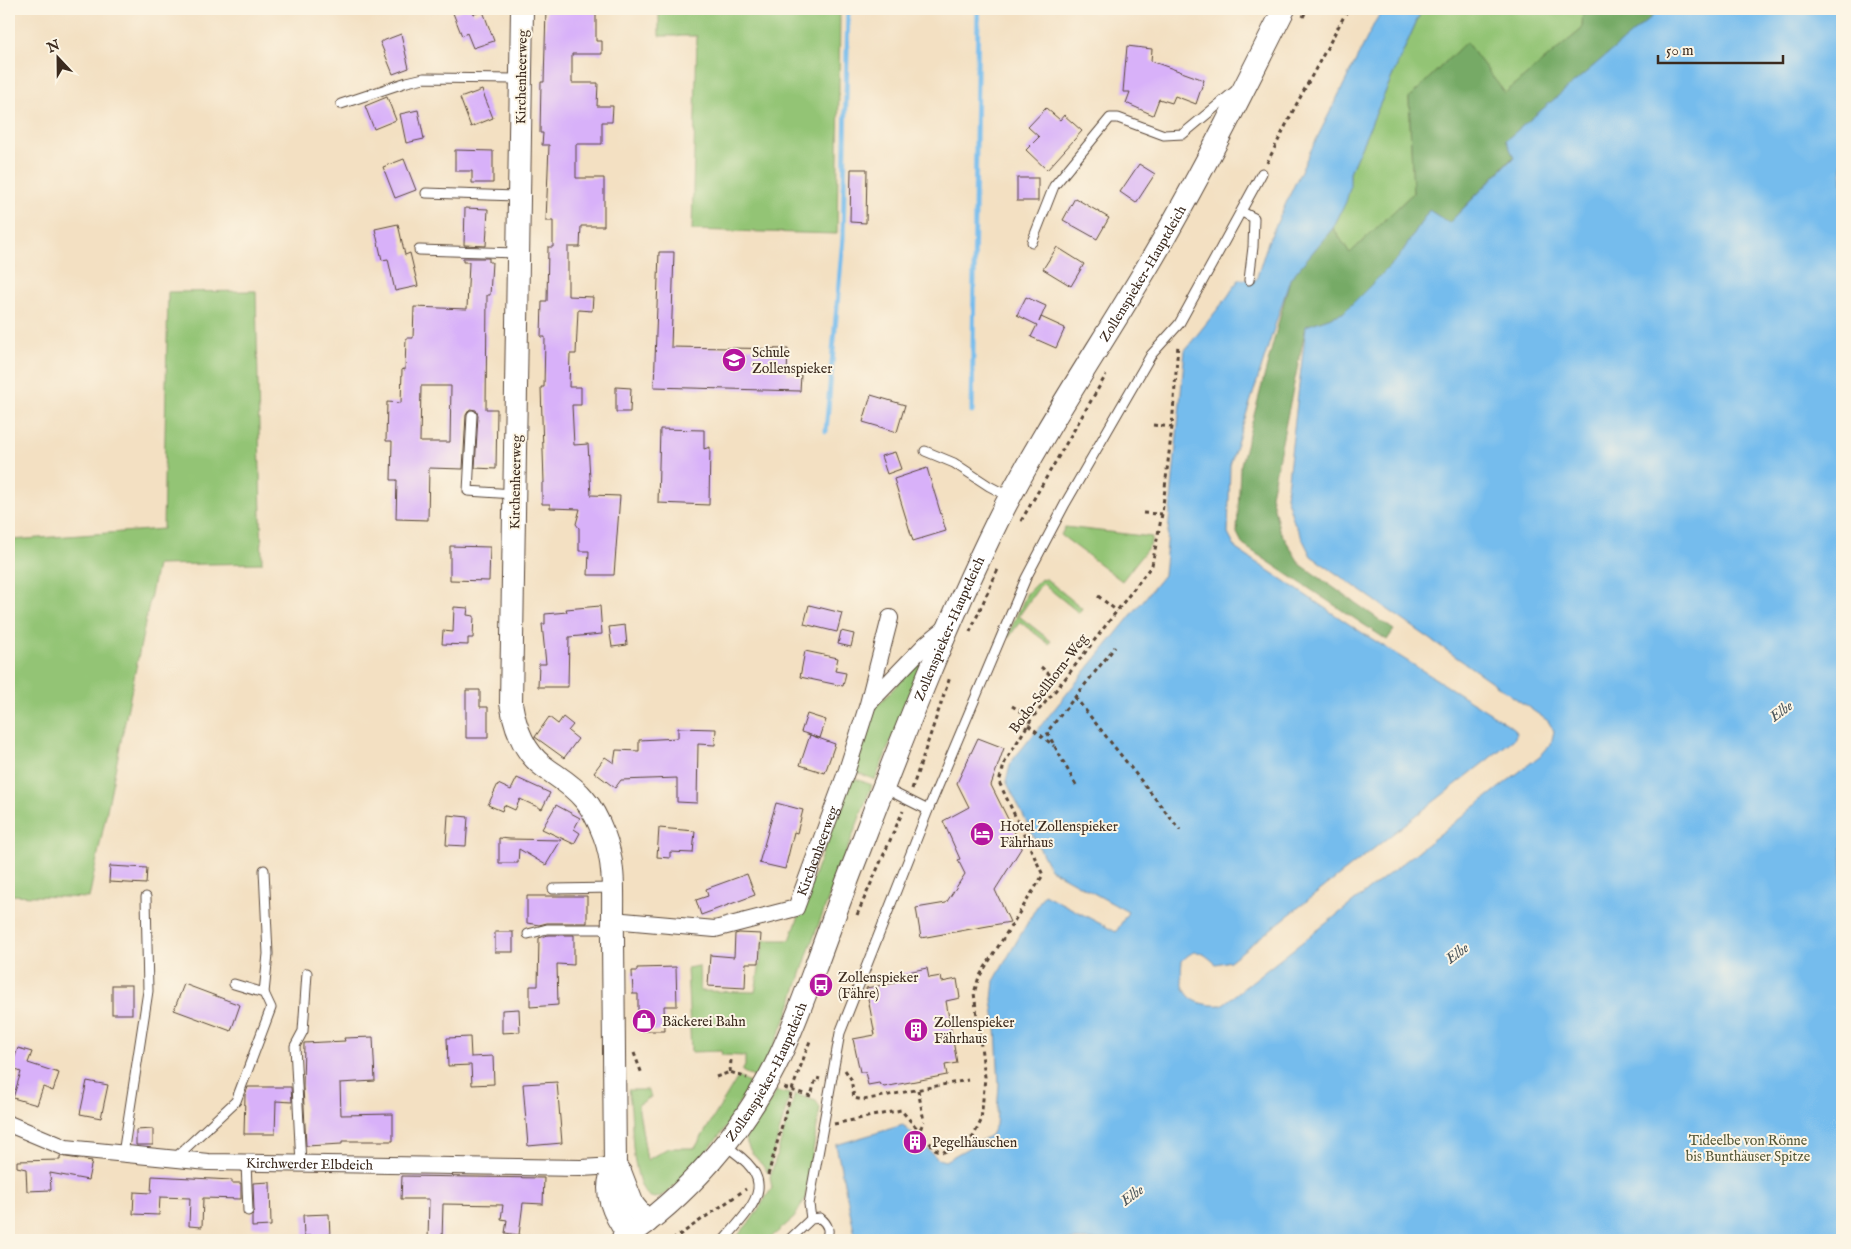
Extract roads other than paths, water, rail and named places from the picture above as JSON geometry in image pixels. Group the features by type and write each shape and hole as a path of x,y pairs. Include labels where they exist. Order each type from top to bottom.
{"street":[{"name":"Kirchenheerweg","path":"522,9 511,688 513,716 522,742 530,753 540,764 583,797 598,820 609,850 614,888 615,1166 610,1175 610,1197 626,1238"},
{"name":"Zollenspieker-Hauptdeich","path":"626,1238 682,1192 702,1171 724,1145 752,1106 776,1063 797,1017 883,788 959,630 976,566 1010,497 1189,195 1250,78 1294,13"},
{"name":"Kirchenheerweg","path":"613,924 715,929 796,908 847,770 868,704 890,618"},
{"name":"Kirchenheerweg","path":"868,704 926,644 959,630"},
{"name":"Kirchwerder Elbdeich","path":"9,1124 66,1148 208,1162 581,1168 615,1166"},
{"name":"Kirchenheerweg","path":"615,1166 621,1174 633,1205 647,1222"}],"lane":[{"path":"341,104 424,78 521,79"},
{"path":"1032,242 1054,186 1110,118 1118,118 1164,135 1183,134 1250,78"},
{"path":"810,1219 809,1204 840,1033 928,810 1026,578 1053,525 1151,354 1179,324 1262,173"},
{"path":"426,193 519,196"},
{"path":"1242,212 1254,218 1249,280"},
{"path":"419,250 518,253"},
{"path":"472,415 468,491 515,494"},
{"path":"924,451 954,463 1010,497"},
{"path":"883,788 928,810"},
{"path":"174,1159 236,1101 271,1008 264,993 268,954 264,870"},
{"path":"552,889 614,888"},
{"path":"123,1154 148,991 146,897"},
{"path":"528,934 547,929 613,924"},
{"path":"301,1164 295,1046 303,1031 307,972"},
{"path":"234,984 264,993"},
{"path":"724,1145 746,1160 754,1169 758,1182 754,1202 724,1240"},
{"path":"246,1163 248,1211"},
{"path":"789,1240 810,1219 820,1218 828,1232 825,1240"}],"water":[{"name":"Elbe","path":"1383,9 1422,9 1350,172 1350,188 1346,202 1333,228 1290,279 1230,465 1228,534 1236,549 1361,632 1514,728 1517,733 1514,739 1230,961 1216,964 1199,952 1191,953 1187,956 1182,961 1181,972 1184,989 1194,1000 1211,1005 1222,1005 1542,754 1551,744 1554,731 1548,721 1311,556 1294,522 1286,496 1306,326 1343,313 1399,257 1429,210 1449,223 1514,157 1506,140 1661,9 1842,9 1842,1240 856,1240 836,1145 903,1125 938,1159 945,1161 991,1135 996,1125 999,1085 996,1028 992,1000 994,981 1044,894 1116,932 1128,912 1050,869 1006,781 1011,762 1164,575 1185,350 1228,296 1239,279 1256,280 1268,242 1305,162"}],"waterway":[{"path":"826,431 843,238 848,9"},
{"path":"972,412 978,9"}],"place":[{"name":"Schule Zollenspieker","path":"734,360"},
{"name":"Hotel Zollenspieker Fährhaus","path":"982,834"},
{"name":"Zollenspieker (Fähre)","path":"821,985"},
{"name":"Bäckerei Bahn","path":"644,1021"},
{"name":"Zollenspieker Fährhaus","path":"916,1030"},
{"name":"Pegelhäuschen","path":"915,1142"}],"park label":[{"name":"Tideelbe von Rönne bis Bunthäuser Spitze","path":"1748,1148"}]}
